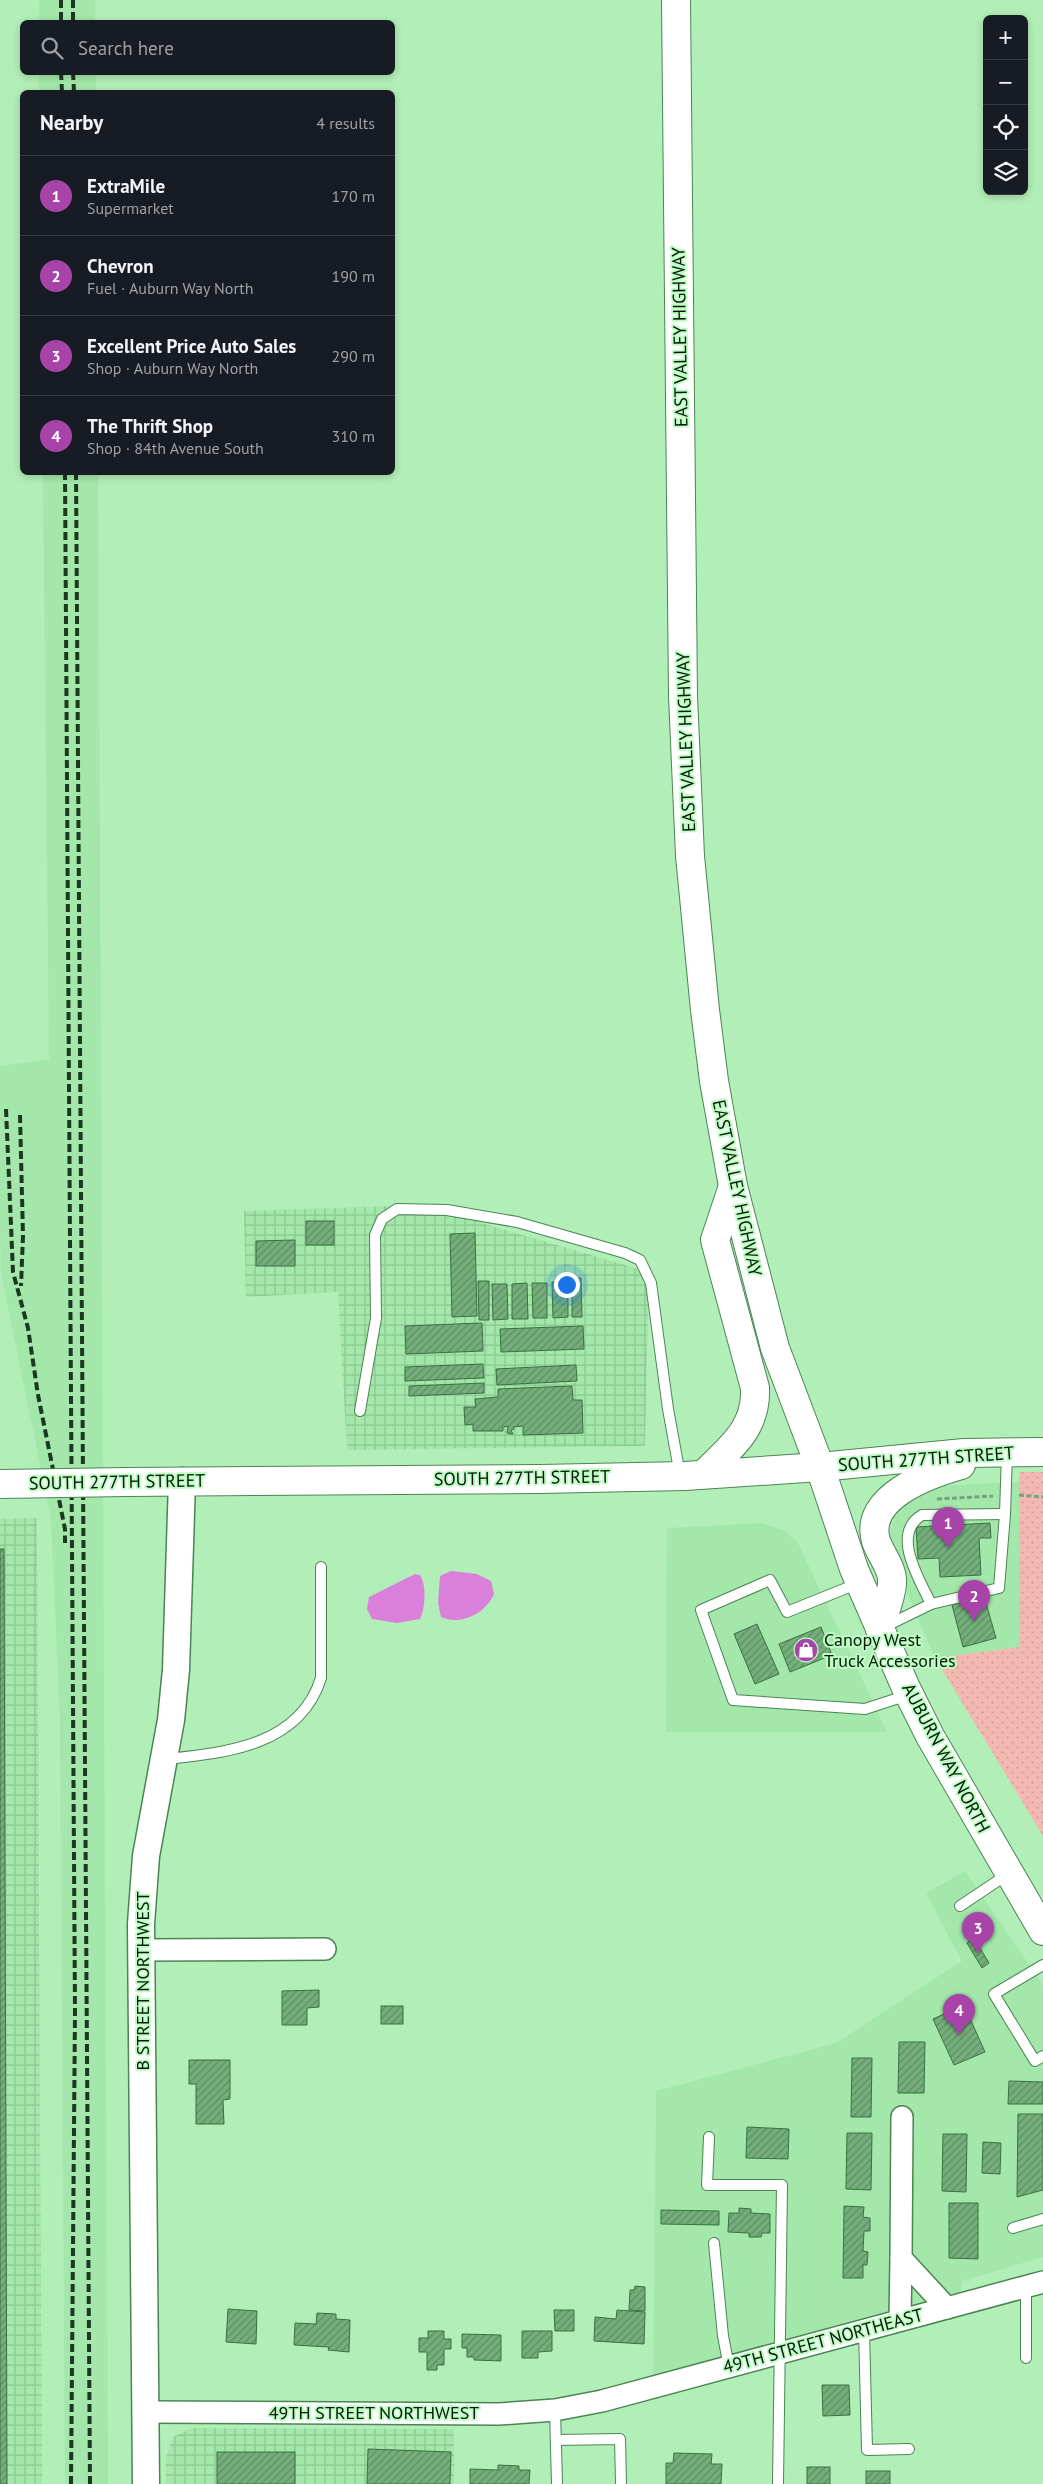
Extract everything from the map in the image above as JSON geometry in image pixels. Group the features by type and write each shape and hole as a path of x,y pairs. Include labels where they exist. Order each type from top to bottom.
{"main road":[{"name":"EAST VALLEY HIGHWAY","path":"676,0 683,696 688,808 705,1010 714,1081 733,1186 775,1348 820,1467"},
{"path":"692,1475 747,1427 756,1402 755,1388 715,1240 733,1186"},
{"name":"SOUTH 277TH STREET","path":"0,1484 530,1479 692,1475 820,1467 964,1453 1043,1452"},
{"path":"880,1628 892,1580 876,1540 876,1519 882,1507 905,1487 932,1474 1003,1453"},
{"name":"AUBURN WAY NORTH","path":"820,1467 860,1582 930,1736 1043,1930"}],"street":[{"name":"B STREET NORTHWEST","path":"146,2484 143,1887 151,1825 164,1760 176,1670 182,1481"},
{"path":"143,1950 325,1949"},
{"path":"900,2320 902,2117"},
{"path":"901,2258 947,2308"},
{"name":"49TH STREET NORTHEAST","path":"602,2401 1035,2284"},
{"name":"49TH STREET NORTHWEST","path":"146,2412 499,2414 556,2410 602,2401"}],"lane":[{"path":"360,1411 376,1318 375,1236 382,1219 397,1210 419,1208 448,1210 517,1222 626,1253 640,1260 651,1283 668,1409 692,1475"},
{"path":"880,1628 931,1604 999,1588 1005,1514 1003,1453"},
{"path":"931,1604 908,1548 909,1526 922,1515 1005,1514"},
{"path":"164,1760 226,1753 288,1728 304,1710 314,1695 321,1678 321,1567"},
{"path":"860,1582 788,1612 770,1580 701,1610 734,1700 865,1709 910,1694"},
{"path":"960,1906 1009,1873"},
{"path":"1043,1965 994,1994 1035,2061 1043,2056"},
{"path":"709,2137 707,2185 782,2185 778,2484"},
{"path":"1013,2228 1043,2219"},
{"path":"714,2243 723,2336 729,2367"},
{"path":"1026,2358 1035,2284"},
{"path":"864,2330 867,2450 909,2449"},
{"path":"556,2410 557,2484"},
{"path":"556,2440 620,2439 621,2484"}],"shaded area":[{"path":"39,0 95,0 95,20 39,20"},
{"path":"39,75 96,75 96,90 39,90"},
{"path":"43,475 98,475 108,2484 65,2484 60,1719 51,1520 1,1272 0,1066 49,1059"},
{"path":"420,1205 649,1272 645,1446 347,1450 338,1292 246,1297 244,1211"},
{"path":"1019,1472 1043,1472 1043,1836 935,1658 1019,1647"},
{"path":"1019,1482 1019,1647 935,1658 892,1558 888,1538 901,1504 932,1486"},
{"path":"37,1518 42,2484 0,2484 0,1519"},
{"path":"762,1523 785,1531 797,1541 887,1732 666,1732 667,1528"},
{"path":"451,1571 477,1574 491,1581 494,1594 490,1601 479,1612 464,1619 457,1620 441,1617 438,1603 440,1576"},
{"path":"415,1574 420,1575 424,1585 424,1603 420,1619 397,1623 372,1619 367,1609 369,1597"},
{"path":"965,1871 1043,1985 1043,2257 962,2281 958,2314 653,2400 656,2091 836,2043 962,1961 926,1893"},
{"path":"191,2428 454,2429 454,2484 166,2484 166,2458 173,2437"}],"building":[{"path":"306,1221 334,1221 334,1245 306,1245"},
{"path":"475,1233 477,1316 452,1317 450,1234"},
{"path":"295,1240 295,1266 256,1266 256,1241"},
{"path":"572,1278 581,1278 582,1317 572,1317"},
{"path":"478,1281 489,1281 489,1320 479,1320"},
{"path":"552,1282 568,1282 568,1317 553,1318"},
{"path":"527,1283 528,1319 512,1319 512,1284"},
{"path":"532,1283 547,1283 547,1318 533,1318"},
{"path":"492,1284 507,1284 508,1319 493,1320"},
{"path":"482,1323 483,1351 406,1354 405,1326"},
{"path":"583,1326 584,1349 501,1352 500,1329"},
{"path":"483,1364 484,1378 405,1381 405,1367"},
{"path":"576,1365 577,1381 497,1385 496,1369"},
{"path":"484,1383 484,1393 409,1396 409,1386"},
{"path":"572,1386 573,1400 582,1400 583,1433 523,1435 523,1426 513,1427 514,1429 511,1430 513,1434 510,1434 507,1433 508,1426 503,1427 503,1431 473,1431 473,1424 465,1425 464,1407 476,1407 475,1399 498,1397 498,1389"},
{"path":"990,1523 991,1538 979,1538 981,1575 940,1577 939,1558 918,1559 916,1527"},
{"path":"0,1549 4,1549 7,2484 0,2484"},
{"path":"984,1596 996,1638 963,1647 952,1605"},
{"path":"757,1624 779,1674 755,1684 734,1634"},
{"name":"Canopy West Truck Accessories","path":"821,1627 832,1655 790,1672 779,1644"},
{"path":"974,1938 989,1963 982,1968 967,1943"},
{"path":"319,1990 319,2007 307,2008 307,2025 282,2025 282,1991"},
{"path":"964,2005 985,2052 954,2065 933,2019"},
{"path":"381,2006 403,2006 403,2024 381,2024"},
{"path":"899,2042 925,2042 924,2093 898,2093"},
{"path":"852,2058 872,2058 871,2117 851,2117"},
{"path":"189,2060 230,2060 230,2099 223,2100 224,2124 196,2124 196,2084 189,2084"},
{"path":"1009,2081 1043,2082 1043,2104 1008,2104"},
{"path":"1018,2114 1043,2114 1043,2190 1017,2197"},
{"path":"747,2127 789,2129 788,2159 746,2158"},
{"path":"847,2133 872,2133 871,2190 846,2189"},
{"path":"943,2134 967,2134 966,2192 942,2191"},
{"path":"983,2142 1001,2143 1000,2174 982,2173"},
{"path":"949,2203 978,2203 978,2259 949,2258"},
{"path":"844,2206 864,2207 863,2217 870,2218 870,2231 864,2231 863,2251 868,2252 867,2265 863,2265 863,2278 843,2278"},
{"path":"739,2208 751,2209 751,2213 770,2214 770,2233 762,2233 761,2237 749,2237 749,2233 728,2232 729,2213 739,2213"},
{"path":"661,2210 719,2211 719,2225 661,2224"},
{"path":"635,2286 645,2287 645,2311 629,2310 630,2290 634,2290"},
{"path":"228,2309 257,2311 256,2344 226,2342"},
{"path":"554,2310 574,2310 574,2331 555,2331"},
{"path":"617,2310 645,2312 644,2344 594,2341 595,2317 616,2319"},
{"path":"317,2313 336,2314 336,2319 350,2320 349,2352 328,2350 329,2347 294,2345 295,2323 316,2324"},
{"path":"428,2331 444,2331 444,2339 451,2339 451,2349 444,2349 444,2365 437,2365 437,2370 427,2370 427,2352 419,2352 419,2338 428,2338"},
{"path":"522,2331 552,2331 552,2351 538,2352 538,2358 522,2358"},
{"path":"462,2334 501,2335 501,2361 474,2360 474,2357 467,2357 467,2348 462,2348"},
{"path":"822,2385 849,2385 850,2415 823,2416"},
{"path":"368,2449 451,2452 450,2484 367,2484"},
{"path":"217,2452 295,2452 295,2484 217,2484"},
{"path":"674,2453 712,2454 711,2464 722,2464 721,2484 666,2484 666,2463 673,2463"},
{"path":"498,2465 519,2466 519,2470 530,2470 529,2484 470,2484 470,2469 498,2470"},
{"path":"807,2467 830,2467 830,2484 807,2484"},
{"path":"866,2471 890,2471 890,2484 866,2484"}],"railway":[{"path":"61,0 61,20"},
{"path":"73,0 73,20"},
{"path":"61,75 62,90"},
{"path":"73,75 74,90"},
{"path":"65,475 75,2012 71,2484"},
{"path":"76,475 90,2484"},
{"path":"6,1109 13,1272 28,1328 38,1395 65,1529 65,1543"},
{"path":"20,1115 23,1236 21,1286"}],"place":[{"name":"ExtraMile","path":"948,1548"},
{"name":"Chevron","path":"974,1621"},
{"name":"Canopy West Truck Accessories","path":"806,1650"},
{"name":"Excellent Price Auto Sales","path":"978,1953"},
{"name":"The Thrift Shop","path":"959,2035"}]}
